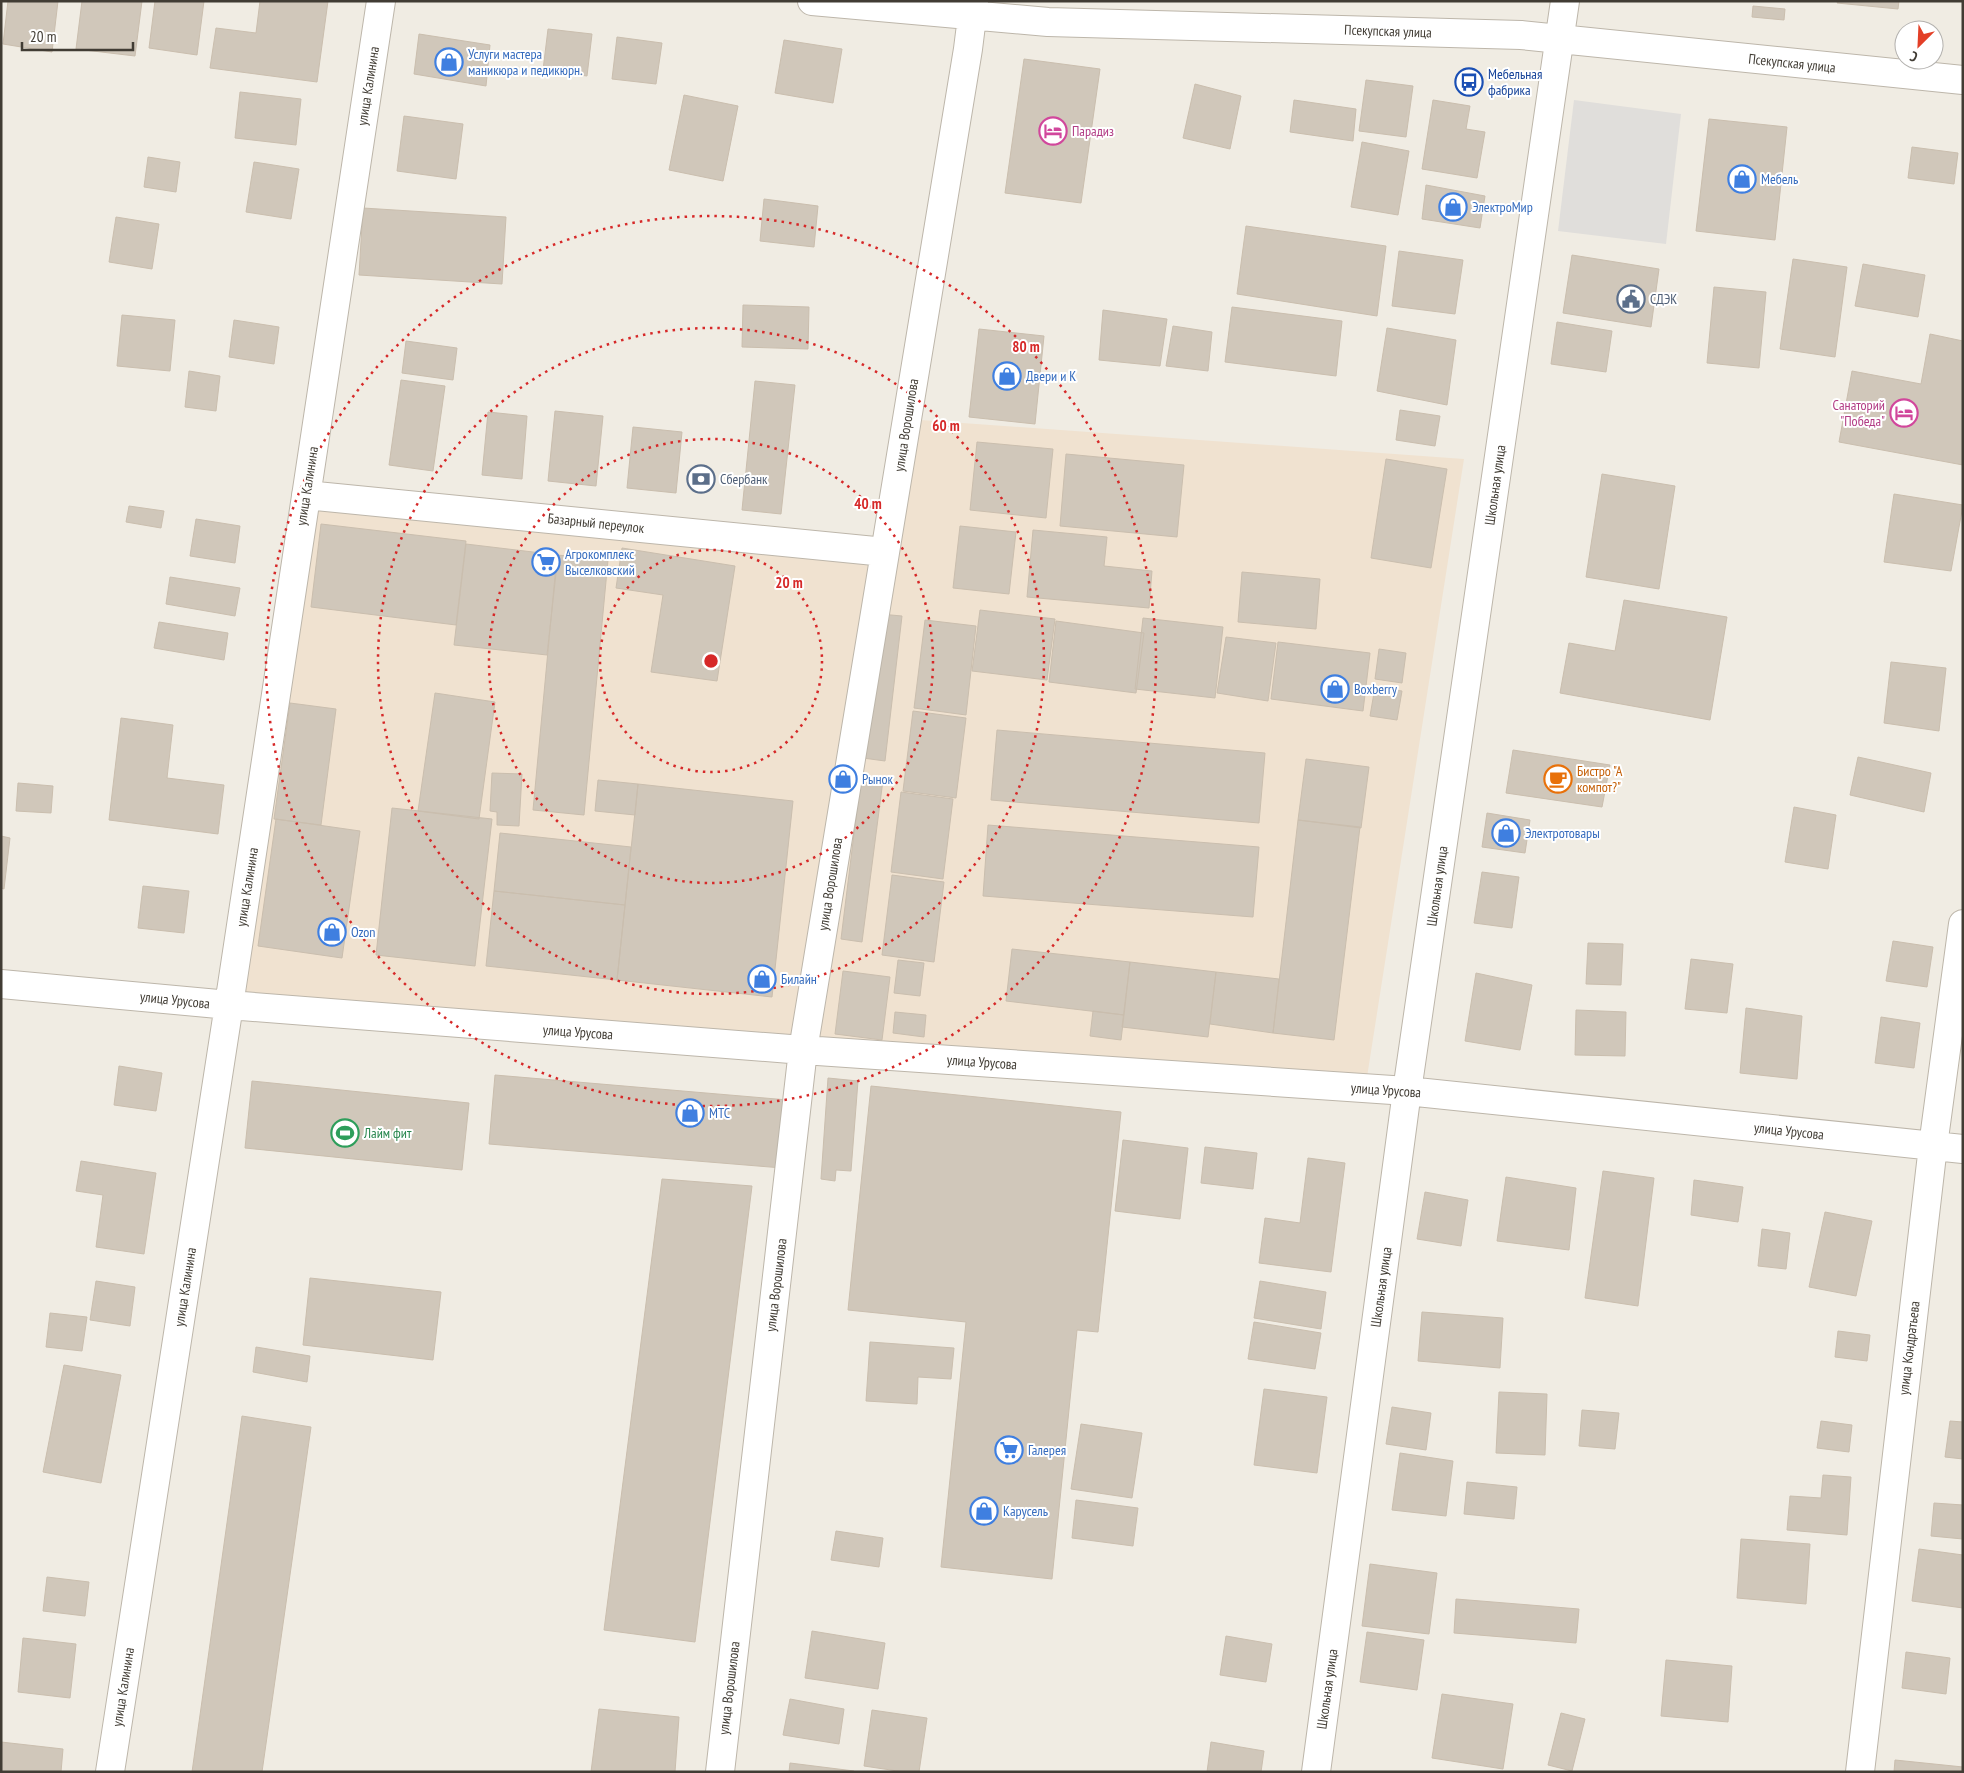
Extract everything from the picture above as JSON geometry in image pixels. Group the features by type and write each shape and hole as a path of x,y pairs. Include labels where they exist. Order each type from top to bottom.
{"street":[{"name":"улица Калинина","path":"110,1772 229,1006 381,1"},
{"name":"Псекупская улица","path":"812,1 973,8 1048,22 1521,35 1963,80"},
{"name":"Школьная улица","path":"1316,1772 1407,1091 1565,1"},
{"name":"улица Ворошилова","path":"720,1772 803,1050 968,49 973,8"},
{"name":"Базарный переулок","path":"306,495 885,552"},
{"name":"улица Кондратьева","path":"1860,1772 1933,1146 1963,924"},
{"name":"улица Урусова","path":"1,984 229,1006 803,1050 1407,1091 1963,1148"}],"shaded area":[{"path":"1574,100 1681,114 1666,244 1558,231"},
{"name":"Рынок","path":"893,418 1464,459 1367,1077 245,998 307,495 875,561"}],"building":[{"path":"8,1 58,1 52,52 3,44"},
{"path":"82,1 142,1 135,56 76,49"},
{"path":"155,1 204,1 197,55 149,48"},
{"path":"260,1 328,1 317,82 210,68 216,28 256,33"},
{"path":"1838,1 1899,1 1898,9 1837,3"},
{"path":"1753,6 1785,9 1784,20 1752,17"},
{"path":"548,29 592,34 587,76 543,70"},
{"path":"419,34 490,45 486,86 414,74"},
{"path":"617,37 662,43 656,84 612,79"},
{"path":"784,40 842,49 833,103 775,93"},
{"name":"Парадиз","path":"1024,59 1100,69 1081,203 1005,193"},
{"path":"1366,80 1413,86 1406,137 1359,131"},
{"path":"1195,84 1241,96 1230,149 1183,138"},
{"path":"240,92 301,99 296,145 235,138"},
{"path":"684,95 738,106 723,181 669,170"},
{"path":"1294,100 1356,109 1353,141 1290,132"},
{"path":"1433,100 1470,106 1466,129 1485,132 1477,178 1422,169"},
{"path":"404,116 463,124 456,179 397,171"},
{"name":"Мебель","path":"1709,119 1787,127 1775,240 1696,231"},
{"path":"1362,142 1409,151 1398,215 1351,207"},
{"path":"1912,147 1958,153 1954,184 1908,178"},
{"path":"148,157 180,162 176,192 144,187"},
{"path":"254,162 299,169 291,219 246,212"},
{"name":"ЭлектроМир","path":"1426,185 1485,196 1480,228 1422,219"},
{"path":"764,199 818,206 814,247 760,241"},
{"path":"363,208 506,217 502,284 359,275"},
{"path":"116,217 159,224 152,269 109,262"},
{"path":"1246,226 1386,246 1377,316 1237,294"},
{"path":"1399,251 1463,260 1455,314 1392,306"},
{"path":"1572,255 1659,269 1651,327 1563,313"},
{"path":"1793,259 1847,267 1835,357 1780,349"},
{"path":"1863,264 1925,275 1918,317 1855,306"},
{"path":"1714,287 1766,292 1759,368 1707,363"},
{"path":"743,305 809,307 808,349 742,347"},
{"path":"1232,307 1342,321 1336,376 1225,362"},
{"path":"1103,310 1167,319 1160,366 1099,360"},
{"path":"122,315 175,320 170,371 117,366"},
{"path":"234,320 279,327 274,364 229,357"},
{"path":"1557,322 1612,331 1606,372 1551,364"},
{"path":"1173,326 1212,332 1208,371 1166,366"},
{"path":"1387,328 1456,340 1447,405 1377,391"},
{"name":"Двери и К","path":"979,329 1044,336 1035,424 969,417"},
{"name":"Санаторий \"Победа\"","path":"1930,334 1963,341 1963,465 1839,442 1852,371 1921,384"},
{"path":"406,341 457,348 453,380 402,373"},
{"path":"189,371 220,376 216,411 185,407"},
{"path":"401,380 445,386 433,471 389,465"},
{"path":"755,381 795,385 781,514 742,510"},
{"path":"1400,410 1440,416 1435,446 1396,440"},
{"path":"555,411 603,416 596,486 548,481"},
{"path":"488,412 527,416 522,479 482,475"},
{"path":"633,427 682,432 676,493 627,488"},
{"path":"977,442 1053,449 1046,518 970,510"},
{"path":"1066,454 1184,465 1177,537 1060,526"},
{"path":"1386,459 1447,469 1431,568 1371,558"},
{"path":"1602,474 1675,486 1659,589 1586,577"},
{"path":"1894,494 1963,505 1951,571 1884,562"},
{"path":"129,506 164,511 161,528 126,522"},
{"path":"196,519 240,526 235,563 190,556"},
{"path":"321,524 466,541 456,625 311,607"},
{"path":"960,526 1016,532 1009,594 953,588"},
{"path":"1033,530 1107,537 1104,566 1152,571 1149,608 1027,597"},
{"path":"466,544 558,555 547,655 454,645"},
{"path":"622,548 735,566 717,681 651,672 663,595 616,588"},
{"path":"557,555 608,560 584,815 533,810"},
{"path":"1242,572 1320,579 1316,629 1238,622"},
{"path":"170,577 240,588 235,616 166,604"},
{"path":"1624,600 1727,617 1710,720 1560,693 1569,643 1615,651"},
{"path":"980,610 1055,619 1047,680 972,671"},
{"path":"880,614 902,616 885,761 863,758"},
{"path":"1143,618 1223,627 1215,698 1135,689"},
{"path":"925,620 976,626 966,715 914,708"},
{"path":"1056,621 1144,633 1136,693 1049,682"},
{"path":"159,622 228,633 224,660 154,648"},
{"path":"1226,637 1276,643 1268,701 1217,693"},
{"path":"1278,642 1370,653 1363,711 1271,699"},
{"path":"1379,649 1406,653 1402,683 1375,679"},
{"path":"1891,662 1946,668 1939,731 1884,723"},
{"path":"1375,687 1402,691 1397,720 1370,716"},
{"path":"435,693 495,702 479,819 418,811"},
{"path":"290,703 336,709 321,825 274,819"},
{"path":"913,711 966,718 956,798 903,791"},
{"path":"121,718 173,725 167,778 224,785 218,834 109,820"},
{"path":"997,730 1265,753 1259,823 991,800"},
{"name":"Бистро \"А компот?\"","path":"1513,750 1610,765 1602,807 1506,793"},
{"path":"1858,757 1931,773 1924,812 1850,795"},
{"path":"1306,759 1369,767 1361,828 1298,820"},
{"path":"492,773 522,774 519,826 497,825 497,812 490,811"},
{"path":"861,777 883,780 862,942 841,939"},
{"path":"598,780 638,784 635,815 595,811"},
{"path":"18,783 53,786 51,813 16,811"},
{"path":"638,784 793,801 772,997 617,980"},
{"path":"901,792 953,799 943,879 891,872"},
{"path":"1794,807 1836,815 1828,869 1785,862"},
{"path":"392,808 492,819 475,966 376,955"},
{"name":"Электротовары","path":"1487,813 1530,820 1525,853 1482,847"},
{"path":"276,819 360,831 342,958 258,946"},
{"path":"1298,820 1360,827 1334,1040 1273,1033"},
{"path":"988,825 1259,847 1253,917 983,896"},
{"path":"500,833 631,847 625,905 494,891"},
{"path":"1,836 10,838 4,889 1,888"},
{"path":"1482,872 1519,877 1512,928 1474,923"},
{"path":"892,875 944,882 934,962 882,955"},
{"path":"143,886 189,891 184,933 138,928"},
{"path":"494,891 625,905 617,980 486,966"},
{"path":"1893,941 1933,947 1927,987 1886,981"},
{"path":"1588,943 1623,944 1621,985 1586,984"},
{"path":"1012,949 1130,962 1124,1015 1006,1001"},
{"path":"1691,959 1733,964 1727,1013 1685,1009"},
{"path":"898,960 924,963 920,996 894,993"},
{"path":"1130,962 1216,972 1208,1037 1122,1027"},
{"path":"843,971 890,977 882,1040 835,1034"},
{"path":"1216,972 1279,979 1273,1033 1210,1024"},
{"path":"1476,973 1532,985 1520,1050 1465,1041"},
{"path":"1746,1008 1802,1016 1797,1079 1740,1073"},
{"path":"1576,1010 1626,1012 1625,1056 1575,1055"},
{"path":"1093,1011 1124,1015 1121,1040 1090,1036"},
{"path":"895,1012 926,1015 924,1037 893,1033"},
{"path":"1881,1017 1920,1023 1914,1068 1875,1063"},
{"path":"119,1066 162,1073 156,1111 114,1105"},
{"path":"495,1075 788,1100 782,1168 489,1144"},
{"path":"828,1078 858,1081 851,1171 836,1170 835,1181 821,1179"},
{"path":"252,1081 469,1103 462,1170 245,1148"},
{"name":"Галерея","path":"871,1086 1121,1112 1098,1332 1077,1330 1052,1579 941,1567 966,1322 848,1310"},
{"path":"1123,1140 1188,1148 1180,1219 1115,1211"},
{"path":"1205,1147 1257,1153 1253,1189 1201,1183"},
{"path":"1308,1158 1345,1163 1331,1272 1259,1263 1265,1218 1300,1223"},
{"path":"81,1161 156,1173 144,1254 96,1247 103,1195 76,1191"},
{"path":"1603,1171 1654,1178 1638,1306 1585,1298"},
{"path":"1506,1177 1576,1188 1569,1250 1497,1241"},
{"path":"662,1179 752,1186 695,1642 604,1630"},
{"path":"1694,1180 1743,1187 1738,1222 1691,1215"},
{"path":"1425,1192 1468,1200 1461,1246 1417,1239"},
{"path":"1825,1212 1872,1221 1856,1296 1809,1287"},
{"path":"1762,1229 1790,1233 1786,1269 1758,1266"},
{"path":"310,1278 441,1292 433,1360 303,1345"},
{"path":"96,1281 135,1287 130,1326 90,1320"},
{"path":"1260,1281 1326,1292 1321,1329 1254,1318"},
{"path":"1422,1312 1503,1318 1500,1368 1418,1361"},
{"path":"50,1313 87,1317 82,1351 46,1347"},
{"path":"1254,1322 1321,1333 1315,1369 1248,1359"},
{"path":"1838,1331 1870,1335 1867,1361 1835,1357"},
{"path":"870,1342 954,1348 951,1379 918,1377 917,1404 866,1401"},
{"path":"256,1347 310,1356 307,1382 253,1372"},
{"path":"64,1365 121,1375 101,1483 43,1472"},
{"path":"1264,1389 1327,1397 1317,1473 1254,1465"},
{"path":"1499,1392 1547,1394 1545,1455 1496,1453"},
{"path":"1392,1407 1431,1413 1426,1450 1386,1444"},
{"path":"1582,1410 1619,1413 1615,1449 1579,1446"},
{"path":"242,1416 311,1427 262,1772 192,1772"},
{"path":"1821,1421 1852,1425 1849,1452 1817,1448"},
{"path":"1950,1421 1963,1422 1963,1459 1945,1457"},
{"path":"1081,1424 1142,1433 1132,1498 1071,1489"},
{"path":"1400,1453 1453,1461 1446,1516 1392,1510"},
{"path":"1823,1475 1851,1477 1847,1535 1787,1530 1790,1496 1821,1498"},
{"path":"1467,1482 1517,1487 1514,1519 1464,1514"},
{"path":"1076,1500 1138,1508 1133,1546 1072,1538"},
{"path":"1934,1503 1963,1505 1963,1539 1931,1536"},
{"path":"836,1531 883,1538 879,1567 831,1560"},
{"path":"1741,1539 1810,1544 1806,1604 1737,1598"},
{"path":"1919,1549 1963,1555 1963,1608 1912,1601"},
{"path":"1370,1564 1437,1573 1429,1634 1362,1626"},
{"path":"47,1577 89,1582 85,1616 43,1611"},
{"path":"1456,1599 1579,1609 1576,1643 1454,1633"},
{"path":"812,1631 885,1643 878,1689 805,1678"},
{"path":"1367,1632 1424,1640 1417,1690 1360,1682"},
{"path":"1226,1636 1272,1644 1266,1682 1220,1675"},
{"path":"23,1638 76,1644 70,1698 18,1692"},
{"path":"1906,1652 1950,1658 1946,1694 1902,1688"},
{"path":"1666,1660 1732,1666 1728,1722 1661,1716"},
{"path":"1442,1694 1513,1704 1503,1769 1432,1758"},
{"path":"790,1699 844,1709 839,1744 783,1735"},
{"path":"599,1709 679,1717 675,1772 591,1772"},
{"path":"872,1710 927,1718 919,1772 904,1772 864,1766"},
{"path":"1561,1713 1585,1719 1572,1771 1548,1765"},
{"path":"1,1742 63,1749 61,1772 1,1772"},
{"path":"1211,1742 1264,1751 1261,1772 1207,1772"},
{"path":"1895,1760 1963,1767 1963,1772 1894,1772"},
{"path":"790,1763 854,1771 854,1772 789,1772"}],"place":[{"name":"Услуги мастера маникюра и педикюрн.","path":"449,62"},
{"name":"Мебельная фабрика","path":"1469,82"},
{"name":"Парадиз","path":"1053,131"},
{"name":"Мебель","path":"1742,179"},
{"name":"ЭлектроМир","path":"1453,207"},
{"name":"СДЭК","path":"1631,299"},
{"name":"Двери и К","path":"1007,376"},
{"name":"Санаторий \"Победа\"","path":"1904,413"},
{"name":"Сбербанк","path":"701,479"},
{"name":"Агрокомплекс Выселковский","path":"546,562"},
{"name":"Boxberry","path":"1335,689"},
{"name":"Рынок","path":"843,779"},
{"name":"Бистро \"А компот?\"","path":"1558,779"},
{"name":"Электротовары","path":"1506,833"},
{"name":"Ozon","path":"332,932"},
{"name":"Билайн","path":"762,979"},
{"name":"МТС","path":"690,1113"},
{"name":"Лайм фит","path":"345,1133"},
{"name":"Галерея","path":"1009,1450"},
{"name":"Карусель","path":"984,1511"}]}
